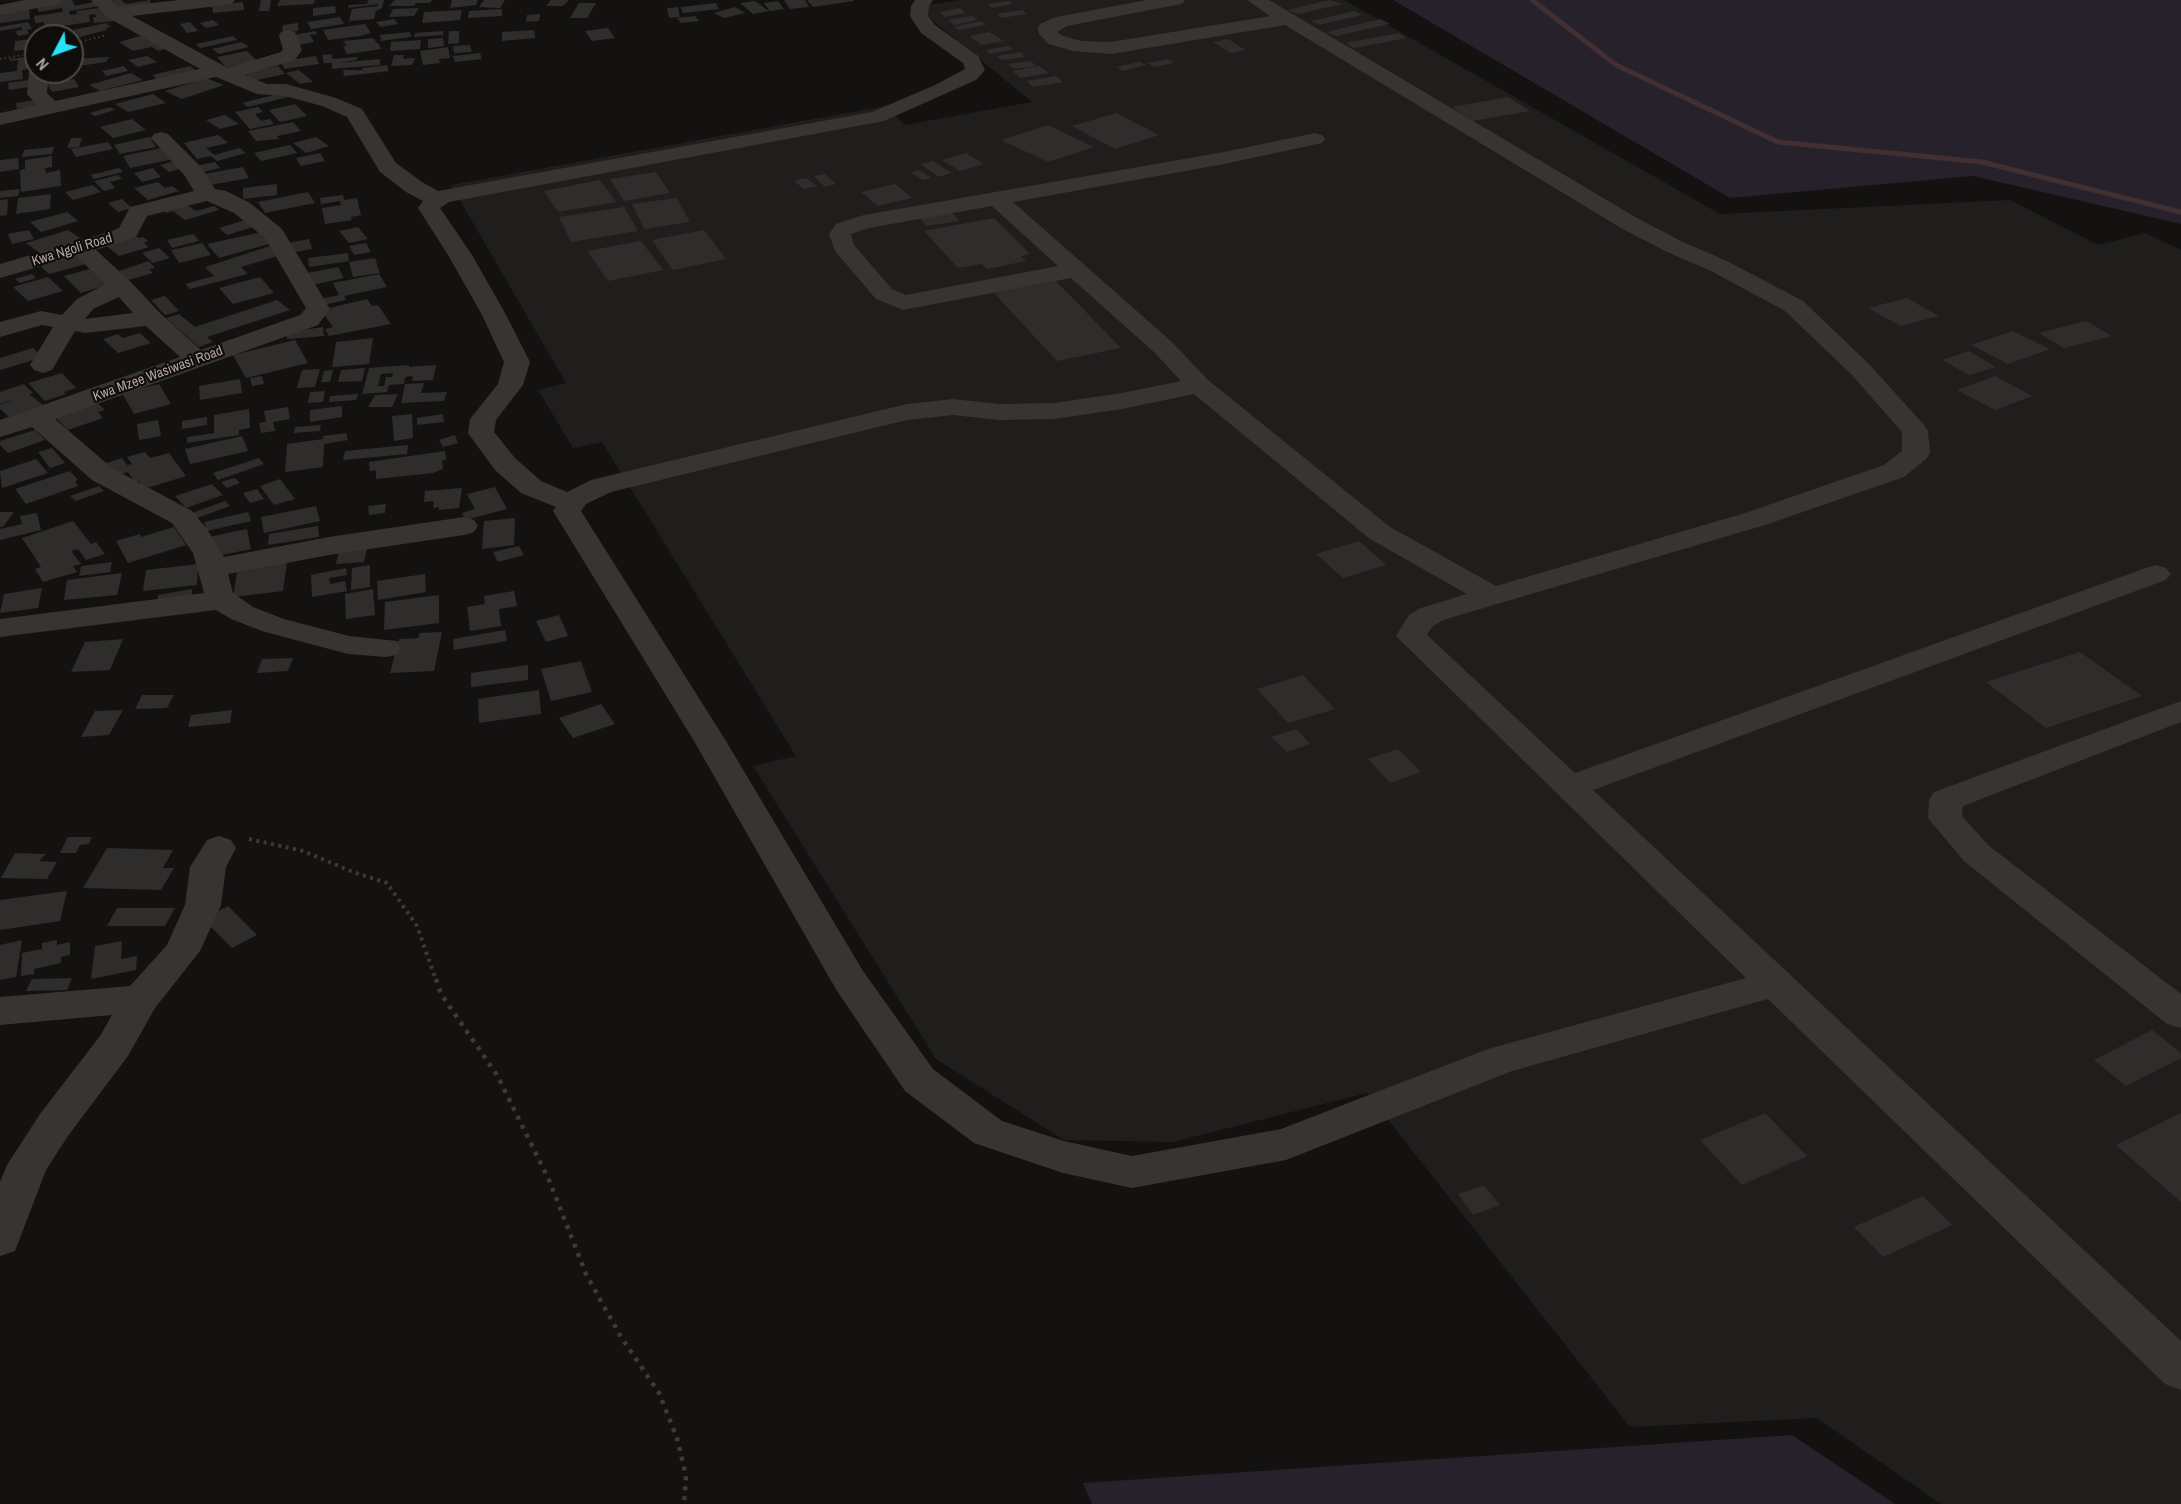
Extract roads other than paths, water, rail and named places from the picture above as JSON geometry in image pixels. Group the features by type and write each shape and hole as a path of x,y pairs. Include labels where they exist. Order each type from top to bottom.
{"street":[{"path":"0,10 54,0"},
{"path":"106,6 226,0"},
{"path":"572,504 531,487 505,464 481,433 483,419 510,385 516,362 493,313 460,255 429,208 436,199 445,196 877,117 942,89 969,76 975,70 971,60 928,29 919,16 920,6 924,0"},
{"path":"1176,0 1062,21 1047,27 1048,34 1056,40 1094,49 1287,19"},
{"path":"1256,0 1629,223 1675,247 1719,266 1794,306 1860,369 1915,431 1916,453 1894,471 1755,519 1432,614 1420,621 1411,636 2181,1370"},
{"path":"106,6 224,72 264,90 286,90 329,102 355,113 388,167 414,187 436,199"},
{"path":"0,119 224,72 288,56 293,50 288,36"},
{"path":"38,84 37,94 51,108"},
{"path":"161,138 193,172 207,194"},
{"path":"1074,270 903,303 884,294 843,246 840,234 844,229 864,222 1224,158 1315,139"},
{"name":"Kwa Ngoli Road","path":"0,272 128,232 138,212 207,194"},
{"name":"Kwa Mzee Wasiwasi Road","path":"0,429 309,320 315,315 318,309 316,303 274,234 242,208 218,196 207,194"},
{"path":"997,199 1164,348 1199,385 1380,533 1494,597"},
{"path":"80,248 122,286 151,318 198,360"},
{"path":"43,365 68,324 85,304 122,286"},
{"path":"0,330 39,319 87,326 151,318"},
{"path":"1199,385 1122,401 1054,411 999,412 953,407 907,412 601,486 576,498 567,511 710,741 850,981 919,1080 988,1132 1064,1157 1132,1172 1286,1144 1502,1059 1774,984"},
{"path":"37,417 102,474 182,517 201,540 223,600 242,613 273,625 348,645 386,648"},
{"path":"212,568 329,546 464,526"},
{"path":"1568,786 2156,574"},
{"path":"0,628 223,600"},
{"path":"2181,711 1946,800 1945,818 1976,853 2181,1014"},
{"path":"0,1239 6,1218 28,1165 54,1125 114,1046 141,999 182,951 203,905 208,867 219,848"},
{"path":"0,1011 141,999"}],"waterway":[{"path":"1532,0 1616,65 1778,142 1982,162 2181,212"}]}
